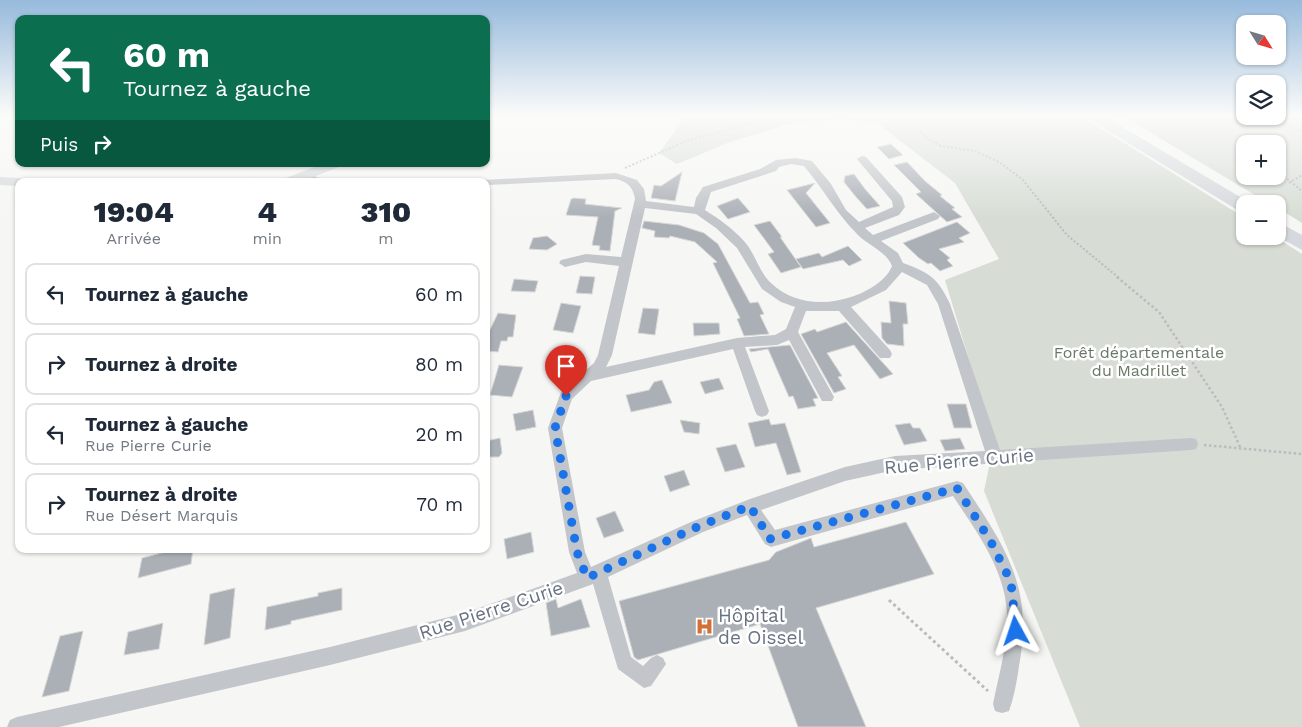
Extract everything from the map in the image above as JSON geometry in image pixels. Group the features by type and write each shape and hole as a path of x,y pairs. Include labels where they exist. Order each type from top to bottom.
{"highway":[{"path":"1149,150 1236,202"},
{"path":"1166,150 1240,195"},
{"path":"1286,223 1302,233"},
{"path":"1286,233 1302,244"}],"main road":[{"path":"315,178 330,167"},
{"path":"0,181 15,182"}],"street":[{"path":"857,227 895,212 899,206 898,200 862,159"},
{"path":"699,211 702,198 707,190 764,170 791,167 819,176 842,212 872,240 894,256 898,266 924,276 935,284 944,304 995,457"},
{"path":"490,182 616,176 627,178 636,184 640,190 640,204 605,355 599,367 576,385 566,396 555,428 577,552 592,575 624,663 644,679 658,664"},
{"path":"640,204 699,211 720,225 741,245 766,286 786,299 810,307 836,307 864,297 882,287 894,274 898,266"},
{"path":"872,240 934,216"},
{"path":"565,264 586,258 626,262"},
{"path":"589,376 737,343 776,340 791,332 802,305"},
{"path":"842,305 886,354"},
{"path":"791,332 827,397"},
{"path":"737,343 762,411"},
{"name":"Rue Pierre Curie","path":"18,727 330,656 465,622 592,575 697,527 750,506 845,474 895,463 1191,444"},
{"path":"750,506 770,539 957,488 991,542 1011,582 1016,631 1002,704"}],"path":[{"path":"616,176 629,165 665,150"},
{"path":"968,150 1000,162 1022,179 1067,235 1160,312 1186,355 1222,407 1241,449"},
{"path":"1289,182 1302,175"},
{"path":"1286,179 1302,191"},
{"path":"1191,444 1302,454"},
{"path":"889,600 1002,704"}],"green space":[{"name":"Forêt départementale du Madrillet","path":"661,150 711,150 677,164 659,153"},
{"name":"Forêt départementale du Madrillet","path":"912,150 1136,150 1236,212 1236,245 1286,244 1302,254 1302,727 1080,727 984,491 994,443 945,280 999,259 955,183"},
{"path":"1180,150 1236,150 1236,184"},
{"path":"1286,150 1302,150 1302,223 1286,213 1286,195 1255,195 1238,185 1286,185"}],"building":[{"path":"880,150 897,150 903,155 889,159"},
{"path":"907,162 962,217 947,222 916,194 921,192 894,165"},
{"path":"682,172 675,201 651,198 654,185 661,186"},
{"path":"854,174 880,206 867,209 856,197 844,182 845,176"},
{"path":"815,183 806,193 830,223 816,227 787,190"},
{"path":"738,198 750,212 728,219 717,206"},
{"path":"571,199 586,199 585,204 622,208 615,211 610,251 599,250 600,246 592,245 598,217 566,215"},
{"path":"644,221 679,225 704,233 718,244 750,303 758,302 764,314 760,315 769,334 744,336 737,319 740,318 713,263 717,262 695,242 670,236 669,238 654,237 655,231 642,228"},
{"path":"770,221 801,267 781,273 768,254 774,252 754,225"},
{"path":"957,222 970,233 959,238 964,242 939,249 950,258 947,260 953,266 940,271 931,263 928,264 919,258 903,243"},
{"path":"547,236 557,244 547,250 529,249 533,238"},
{"path":"848,246 862,260 849,266 843,260 803,269 796,259 819,253 822,257"},
{"path":"580,276 595,277 592,294 576,293"},
{"path":"514,279 538,281 535,292 511,291"},
{"path":"889,301 906,303 908,324 903,324 904,346 887,344 882,338 881,322 891,323"},
{"path":"561,303 581,306 573,333 553,330"},
{"path":"643,308 659,309 655,335 638,333"},
{"path":"498,313 516,315 513,337 508,337 507,341 501,341 498,352 490,351 490,330"},
{"path":"846,322 893,374 880,379 854,345 827,353 842,376 838,377 846,389 834,393 801,334 815,329 817,332"},
{"path":"693,323 719,323 720,334 694,336"},
{"path":"790,345 818,398 813,399 816,406 798,409 793,396 789,397 768,349 751,352 749,349"},
{"path":"499,365 523,367 512,397 490,395"},
{"path":"719,378 724,389 705,394 700,382"},
{"path":"662,380 672,403 631,412 626,395 649,390 654,382"},
{"path":"947,404 966,404 972,428 954,428"},
{"path":"533,410 536,427 516,431 513,414"},
{"path":"769,419 771,425 785,423 801,472 787,475 776,443 755,447 748,423"},
{"path":"680,420 700,423 699,434 684,432"},
{"path":"910,423 913,428 920,428 927,441 904,445 895,425"},
{"path":"500,438 502,453 499,457 490,457 490,440"},
{"path":"960,438 965,449 945,451 940,440"},
{"path":"736,444 745,467 725,472 716,448"},
{"path":"684,470 690,485 670,492 664,476"},
{"path":"615,511 624,531 604,538 596,518"},
{"name":"Hôpital de Oissel","path":"906,522 934,574 816,608 866,727 798,727 760,624 638,660 634,657 619,601 769,560 776,552 811,538 814,547"},
{"path":"531,532 534,552 507,559 504,539"},
{"path":"161,553 192,553 191,564 138,578 142,558"},
{"path":"235,588 230,638 204,645 210,594"},
{"path":"342,588 342,610 291,621 291,624 265,630 267,607 318,596 318,593"},
{"path":"556,599 558,608 581,599 590,627 551,636 546,603"},
{"path":"163,623 159,649 124,655 128,632"},
{"path":"83,631 69,691 42,697 60,636"}],"place":[{"name":"Hôpital de Oissel","path":"704,626"}],"route":[{"path":"566,396 555,428 577,552 587,578 697,527 750,506 770,539 957,488 991,542 1011,582 1016,631"}]}
